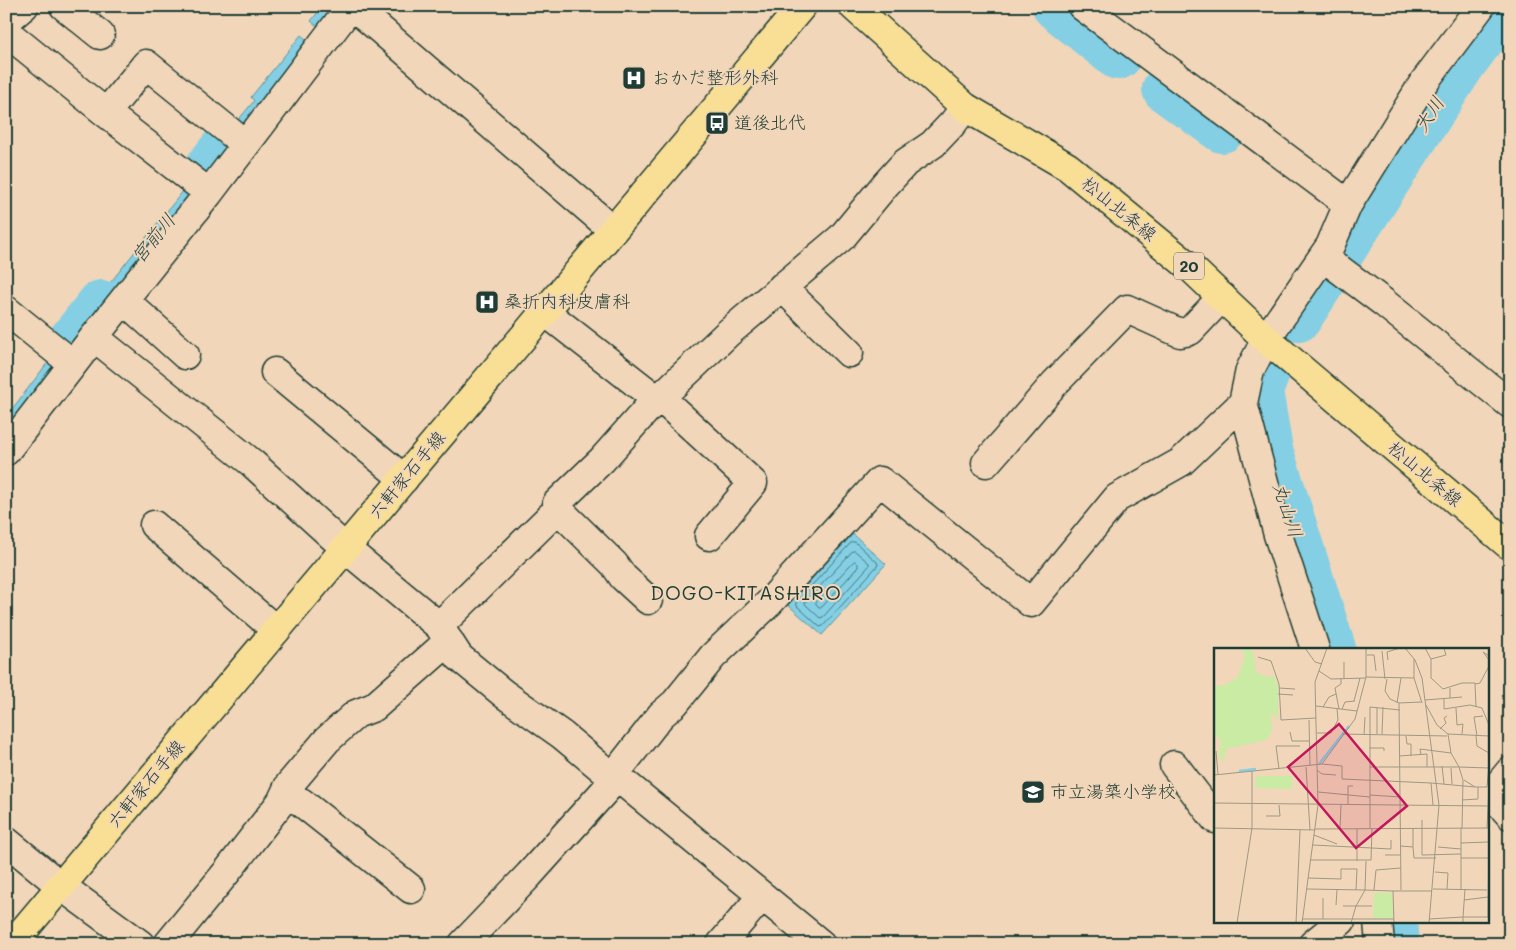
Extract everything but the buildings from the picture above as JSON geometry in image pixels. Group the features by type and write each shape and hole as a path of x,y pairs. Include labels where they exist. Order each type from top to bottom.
{"main road":[{"name":"六軒家石手線","path":"12,944 802,6"},
{"name":"松山北条線","path":"853,6 965,107 1068,167 1192,269 1266,339 1510,546"}],"street":[{"path":"6,21 24,6"},
{"path":"64,6 100,35"},
{"path":"6,451 94,337 210,193 245,144 352,6 613,230"},
{"path":"1082,6 1348,204"},
{"path":"1314,648 1278,535 1243,402 1250,370 1266,339 1329,262 1330,246 1348,204 1424,82 1481,6"},
{"path":"6,32 106,114 210,193"},
{"path":"106,114 146,64 245,144"},
{"path":"648,600 623,577 614,564 558,509 557,504 602,460 657,398 665,393 728,333 842,237 905,163 933,144 965,107"},
{"path":"1329,262 1383,302 1510,404"},
{"path":"782,287 849,353"},
{"path":"986,463 1054,383 1127,309 1180,333 1190,331 1222,297"},
{"path":"124,300 185,355"},
{"path":"6,310 73,364"},
{"path":"544,311 650,394 664,401 753,482 709,536"},
{"path":"94,337 252,463 345,548 444,633 459,657 504,694 562,735 605,771 622,781 821,944"},
{"path":"275,372 404,479"},
{"path":"463,944 611,784 614,777 661,715 675,703 713,656 770,603 875,489 880,481 1031,603 1117,498 1181,462 1243,402"},
{"path":"168,944 281,802 289,785 336,730 356,714 374,707 558,509"},
{"path":"154,525 276,630"},
{"path":"1174,765 1210,802"},
{"path":"1510,771 1491,794 1510,815"},
{"path":"285,794 301,802 411,889"},
{"path":"6,841 61,886 140,944"},
{"path":"721,944 762,896"},
{"path":"1313,944 1340,922"},
{"path":"1378,922 1380,944"}],"water":[{"path":"323,6 342,6 323,31 311,21"},
{"path":"301,35 312,44 242,132 234,125 254,101 251,97"},
{"path":"187,186 197,194 119,291 110,283"},
{"path":"52,357 61,364 6,435 6,417"},
{"path":"853,534 886,564 822,635 788,605"}],"waterway":[{"name":"大川","path":"1056,6 1118,56"},
{"name":"大川","path":"1298,318 1461,65 1505,6"},
{"name":"大川","path":"1166,89 1188,105"},
{"name":"大川","path":"1198,112 1222,129"},
{"name":"宮前川","path":"203,175 230,141"},
{"name":"宮前川","path":"67,347 101,304"},
{"name":"丸山川","path":"1267,370 1259,391 1269,450 1332,648"},
{"name":"丸山川","path":"1393,922 1395,944"}],"place":[{"name":"おかだ整形外科","path":"634,78"},
{"name":"道後北代","path":"717,123"},
{"name":"桑折内科皮膚科","path":"487,302"},
{"name":"市立湯築小学校","path":"1033,792"}],"district":[{"name":"DOGO-KITASHIRO","path":"746,593"}]}
